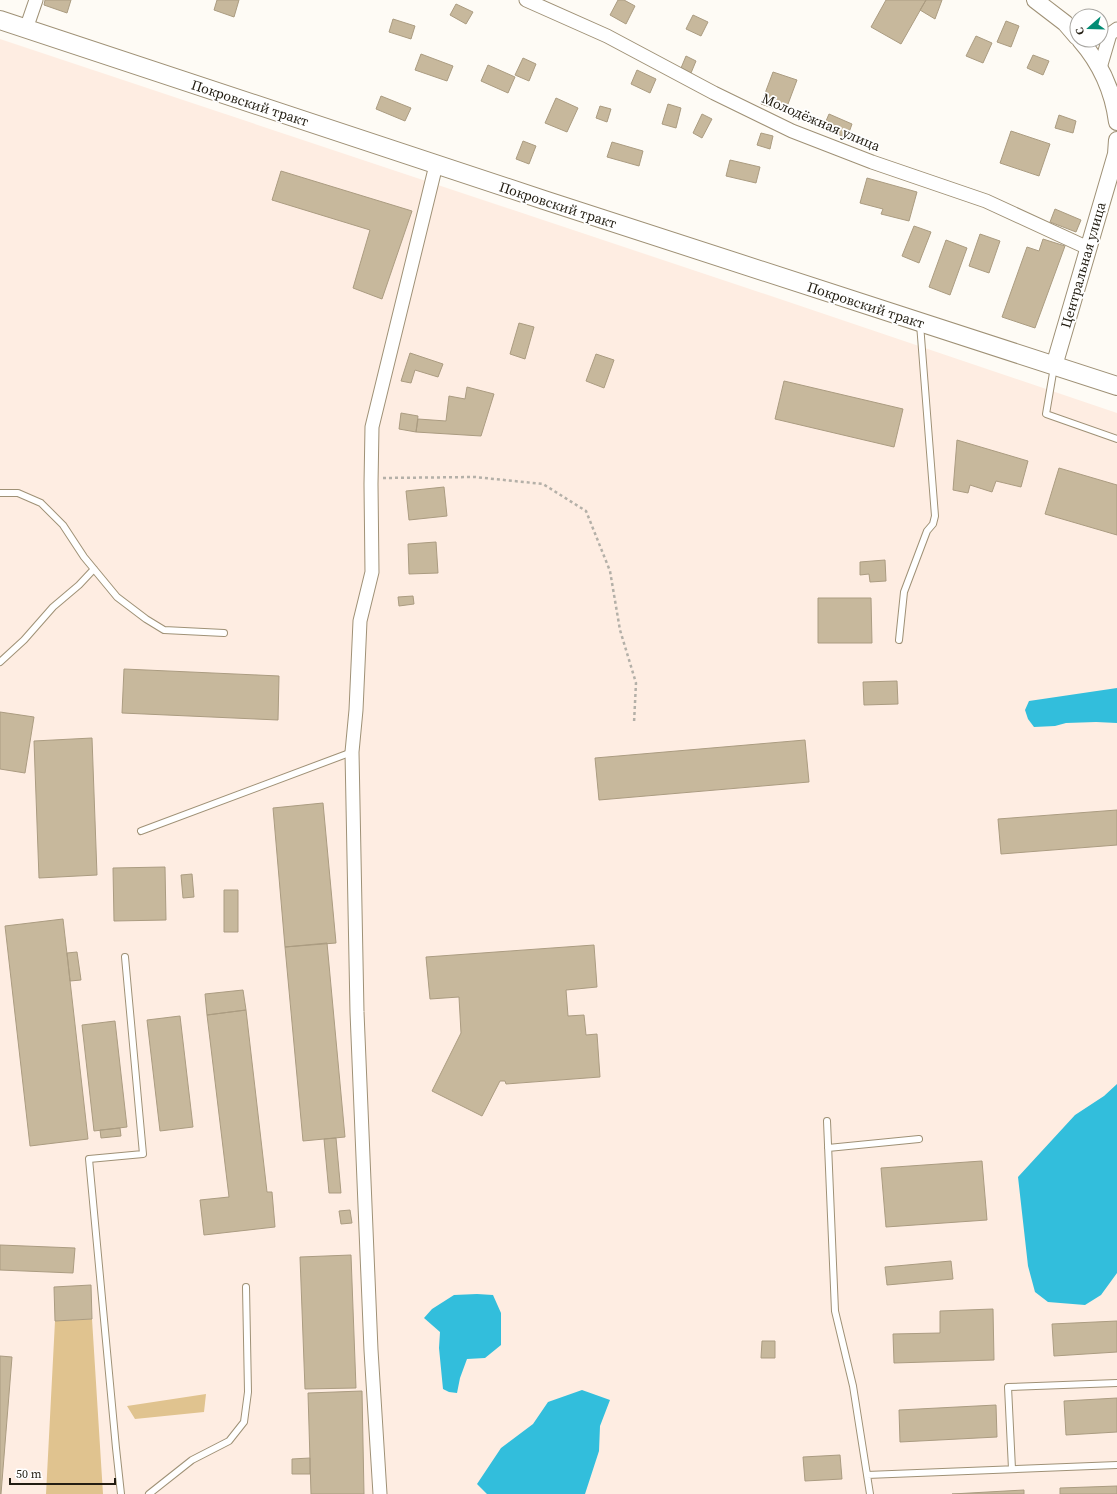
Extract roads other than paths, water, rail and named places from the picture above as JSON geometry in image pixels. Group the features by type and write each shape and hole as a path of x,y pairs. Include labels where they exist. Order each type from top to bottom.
{"main road":[{"name":"Покровский тракт","path":"0,20 436,165 1117,386"}],"street":[{"path":"26,29 36,0"},
{"name":"Молодёжная улица","path":"526,0 607,36 714,93 792,131 872,162 986,201 1088,248"},
{"path":"1035,0 1069,27"},
{"path":"1100,68 1110,34 1117,29"},
{"path":"1087,48 1100,68 1114,105 1117,122"},
{"name":"Центральная улица","path":"1054,366 1116,154 1117,140"},
{"path":"380,1494 371,1342 357,1012 352,752 356,710 360,621 372,572 372,427 436,165"}],"lane":[{"path":"899,640 904,592 927,531 933,524 935,516 920,323"},
{"path":"1054,366 1046,414 1117,438"},
{"path":"0,493 18,493 41,503 63,525 84,557 117,596 146,619 164,630 224,633"},
{"path":"0,662 24,640 53,607 79,585 94,569"},
{"path":"140,831 352,752"},
{"path":"122,1494 115,1440 89,1159 143,1154 126,957"},
{"path":"827,1121 835,1311 853,1386 870,1494"},
{"path":"828,1148 919,1139"},
{"path":"149,1494 192,1460 228,1440 244,1422 248,1392 246,1287"},
{"path":"1012,1469 1008,1388 1117,1383"},
{"path":"867,1475 1117,1465"}],"water":[{"path":"1117,688 1117,723 1066,723 1055,726 1034,727 1028,719 1025,710 1029,701"},
{"path":"1117,1084 1117,1273 1101,1295 1085,1305 1048,1302 1035,1292 1028,1266 1018,1177 1075,1115 1104,1096"},
{"path":"454,1295 493,1295 501,1313 501,1345 485,1358 467,1359 460,1378 457,1393 449,1392 443,1389 439,1348 440,1332 424,1318 432,1309"},
{"path":"582,1390 610,1400 600,1426 599,1451 585,1494 487,1494 477,1484 501,1448 533,1424 548,1402"}]}
